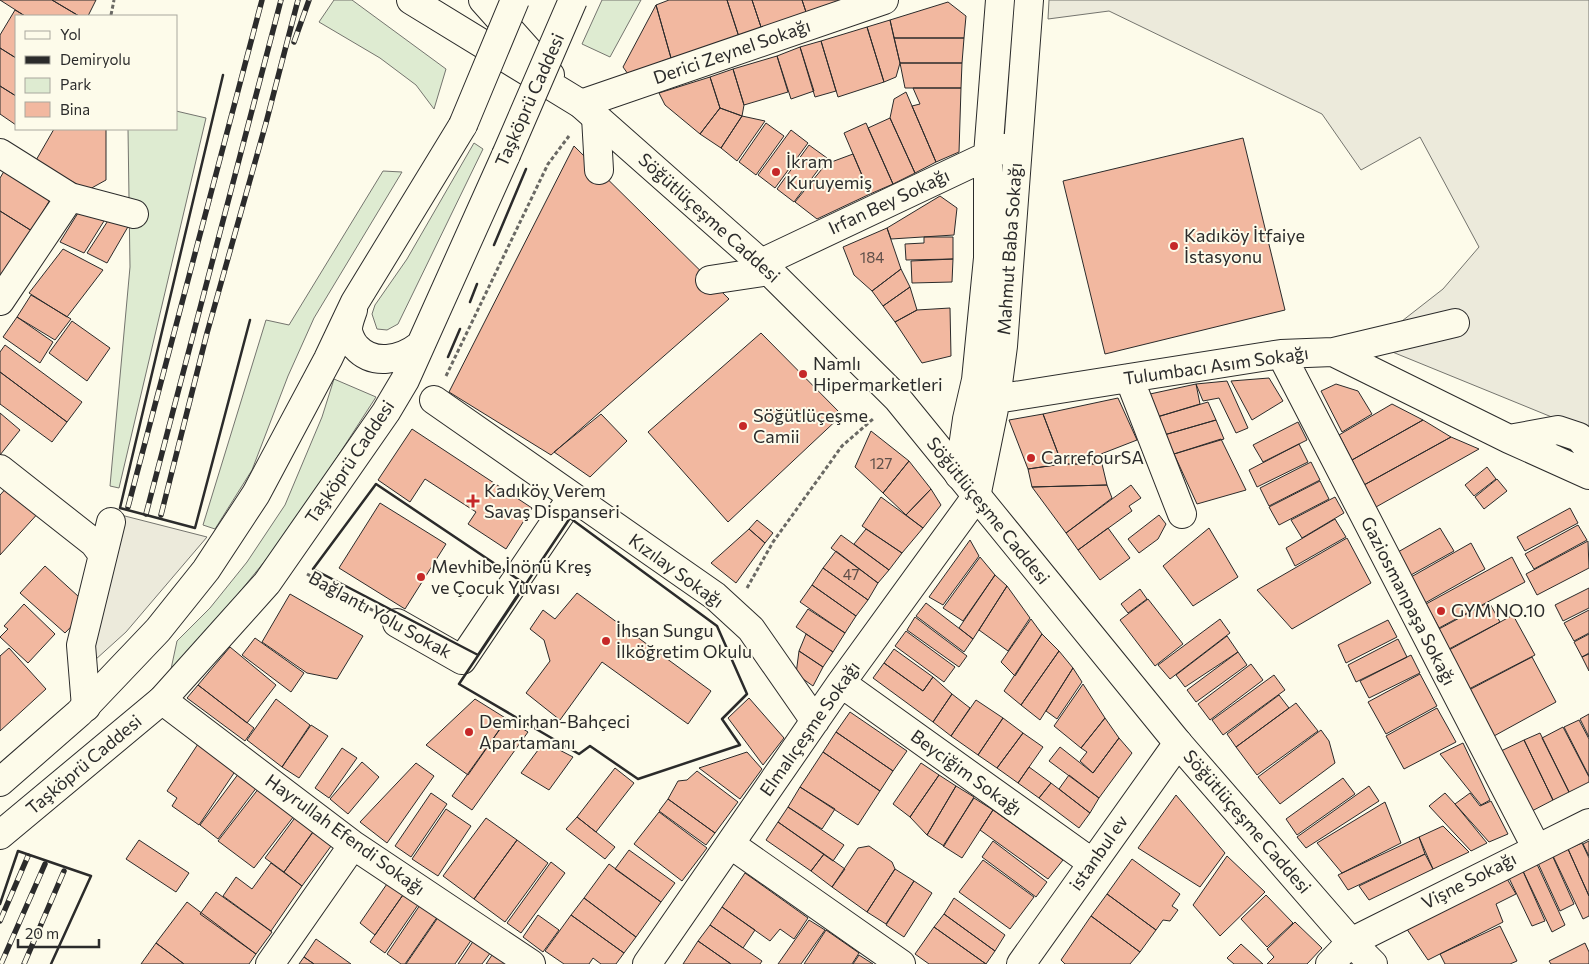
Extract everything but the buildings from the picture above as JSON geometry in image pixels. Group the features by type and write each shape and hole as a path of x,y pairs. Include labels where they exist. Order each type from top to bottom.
{"street":[{"path":"411,0 581,105"},
{"path":"483,0 581,105 598,170"},
{"path":"0,782 86,706 158,630 211,563 256,494 328,359 355,302 463,125 515,0"},
{"name":"Taşköprü Caddesi","path":"0,835 162,700 267,583 386,412 405,380 574,0"},
{"name":"Derici Zeynel Sokağı","path":"581,105 884,0"},
{"name":"Mahmut Baba Sokağı","path":"959,475 967,419 976,380 988,258 988,154 1000,0"},
{"name":"Mahmut Baba Sokağı","path":"976,497 996,399 1003,346 1029,0"},
{"name":"Söğütlüçeşme Caddesi","path":"581,105 765,267 897,398 1178,743 1350,942 1373,964"},
{"name":"Irfan Bey Sokağı","path":"710,280 765,267 988,154 1018,143"},
{"path":"0,153 70,197 134,214"},
{"path":"0,301 33,255 70,197"},
{"path":"355,302 348,331 354,344 360,351 374,358 387,359 409,354 419,346"},
{"path":"1333,352 1455,323"},
{"name":"Tulumbacı Asım Sokağı","path":"996,399 1281,354 1333,352 1509,439 1589,475"},
{"name":"Gaziosmanpaşa Sokağı","path":"1281,354 1536,847"},
{"path":"1128,378 1182,514"},
{"name":"Kızılay Sokağı","path":"438,392 572,497 715,596 750,629 815,721"},
{"path":"1509,439 1558,430 1579,437 1589,450"},
{"path":"0,469 98,549"},
{"name":"Bağlantı Yolu Sokak","path":"397,623 462,660 572,497"},
{"name":"Elmalıçeşme Sokağı","path":"647,964 841,683 976,497"},
{"path":"86,706 81,645 98,549 111,522"},
{"name":"Beyciğim Sokağı","path":"841,683 1091,862"},
{"name":"Hayrullah Efendi Sokağı","path":"162,700 353,845 532,964"},
{"name":"istanbul ev","path":"1021,964 1091,862 1178,743"},
{"name":"Vişne Sokağı","path":"1350,942 1589,822"},
{"path":"730,844 900,964"},
{"path":"270,964 353,845"},
{"path":"1330,964 1350,942"}],"path":[{"path":"111,15 114,0"},
{"path":"438,392 548,164 571,133"},
{"path":"733,612 773,542 842,446 873,419"},
{"name":"Bağlantı Yolu Sokak","path":"282,561 397,623"}],"green space":[{"path":"334,0 352,0 446,69 434,109 416,85 380,58 319,22"},
{"path":"602,0 641,0 610,57 582,44"},
{"path":"178,111 206,118 119,488 110,486 130,267 128,130 178,130"},
{"path":"474,143 483,149 398,324 387,330 377,329 372,314 375,305 407,259"},
{"path":"383,171 402,172 314,318 288,376 252,470 215,529 203,525 266,320 289,325"},
{"path":"334,379 376,397 290,530 204,636 171,669 177,641 210,608 247,562 285,505 322,417"}],"shaded area":[{"path":"1049,0 1589,0 1589,436 1586,431 1390,351 1379,328 1402,321 1443,289 1479,247 1420,137 1361,170 1322,114 1109,11 1048,19"},
{"path":"117,514 207,537 126,632 95,660 86,637"}],"railway":[{"path":"128,507 262,0"},
{"path":"146,514 281,0"},
{"path":"161,515 207,333 266,123 298,0"},
{"path":"294,42 309,0"},
{"path":"0,921 28,856"},
{"path":"1,964 45,864"},
{"path":"24,964 64,871"}],"wall":[{"path":"223,75 120,508 195,528 250,320"},
{"path":"494,245 526,169"},
{"path":"470,302 477,284"},
{"path":"448,357 460,329"},
{"path":"376,484 525,584 478,655 313,569 376,484"},
{"path":"570,518 717,626 747,694 722,719 740,745 638,779 590,746 579,754 459,684 570,518"},
{"path":"0,904 18,851 91,876 51,964"}],"place":[{"name":"İkram Kuruyemiş","path":"776,172"},
{"name":"Kadıköy İtfaiye İstasyonu","path":"1174,246"},
{"name":"Namlı Hipermarketleri","path":"803,374"},
{"name":"Söğütlüçeşme Camii","path":"743,426"},
{"name":"CarrefourSA","path":"1031,458"},
{"name":"Kadıköy Verem Savaş Dispanseri","path":"473,501"},
{"name":"Mevhibe İnönü Kreş ve Çocuk Yuvası","path":"421,577"},
{"name":"GYM NO.10","path":"1441,611"},
{"name":"İhsan Sungu İlköğretim Okulu","path":"606,641"},
{"name":"Demirhan-Bahçeci Apartamanı","path":"469,732"}]}
